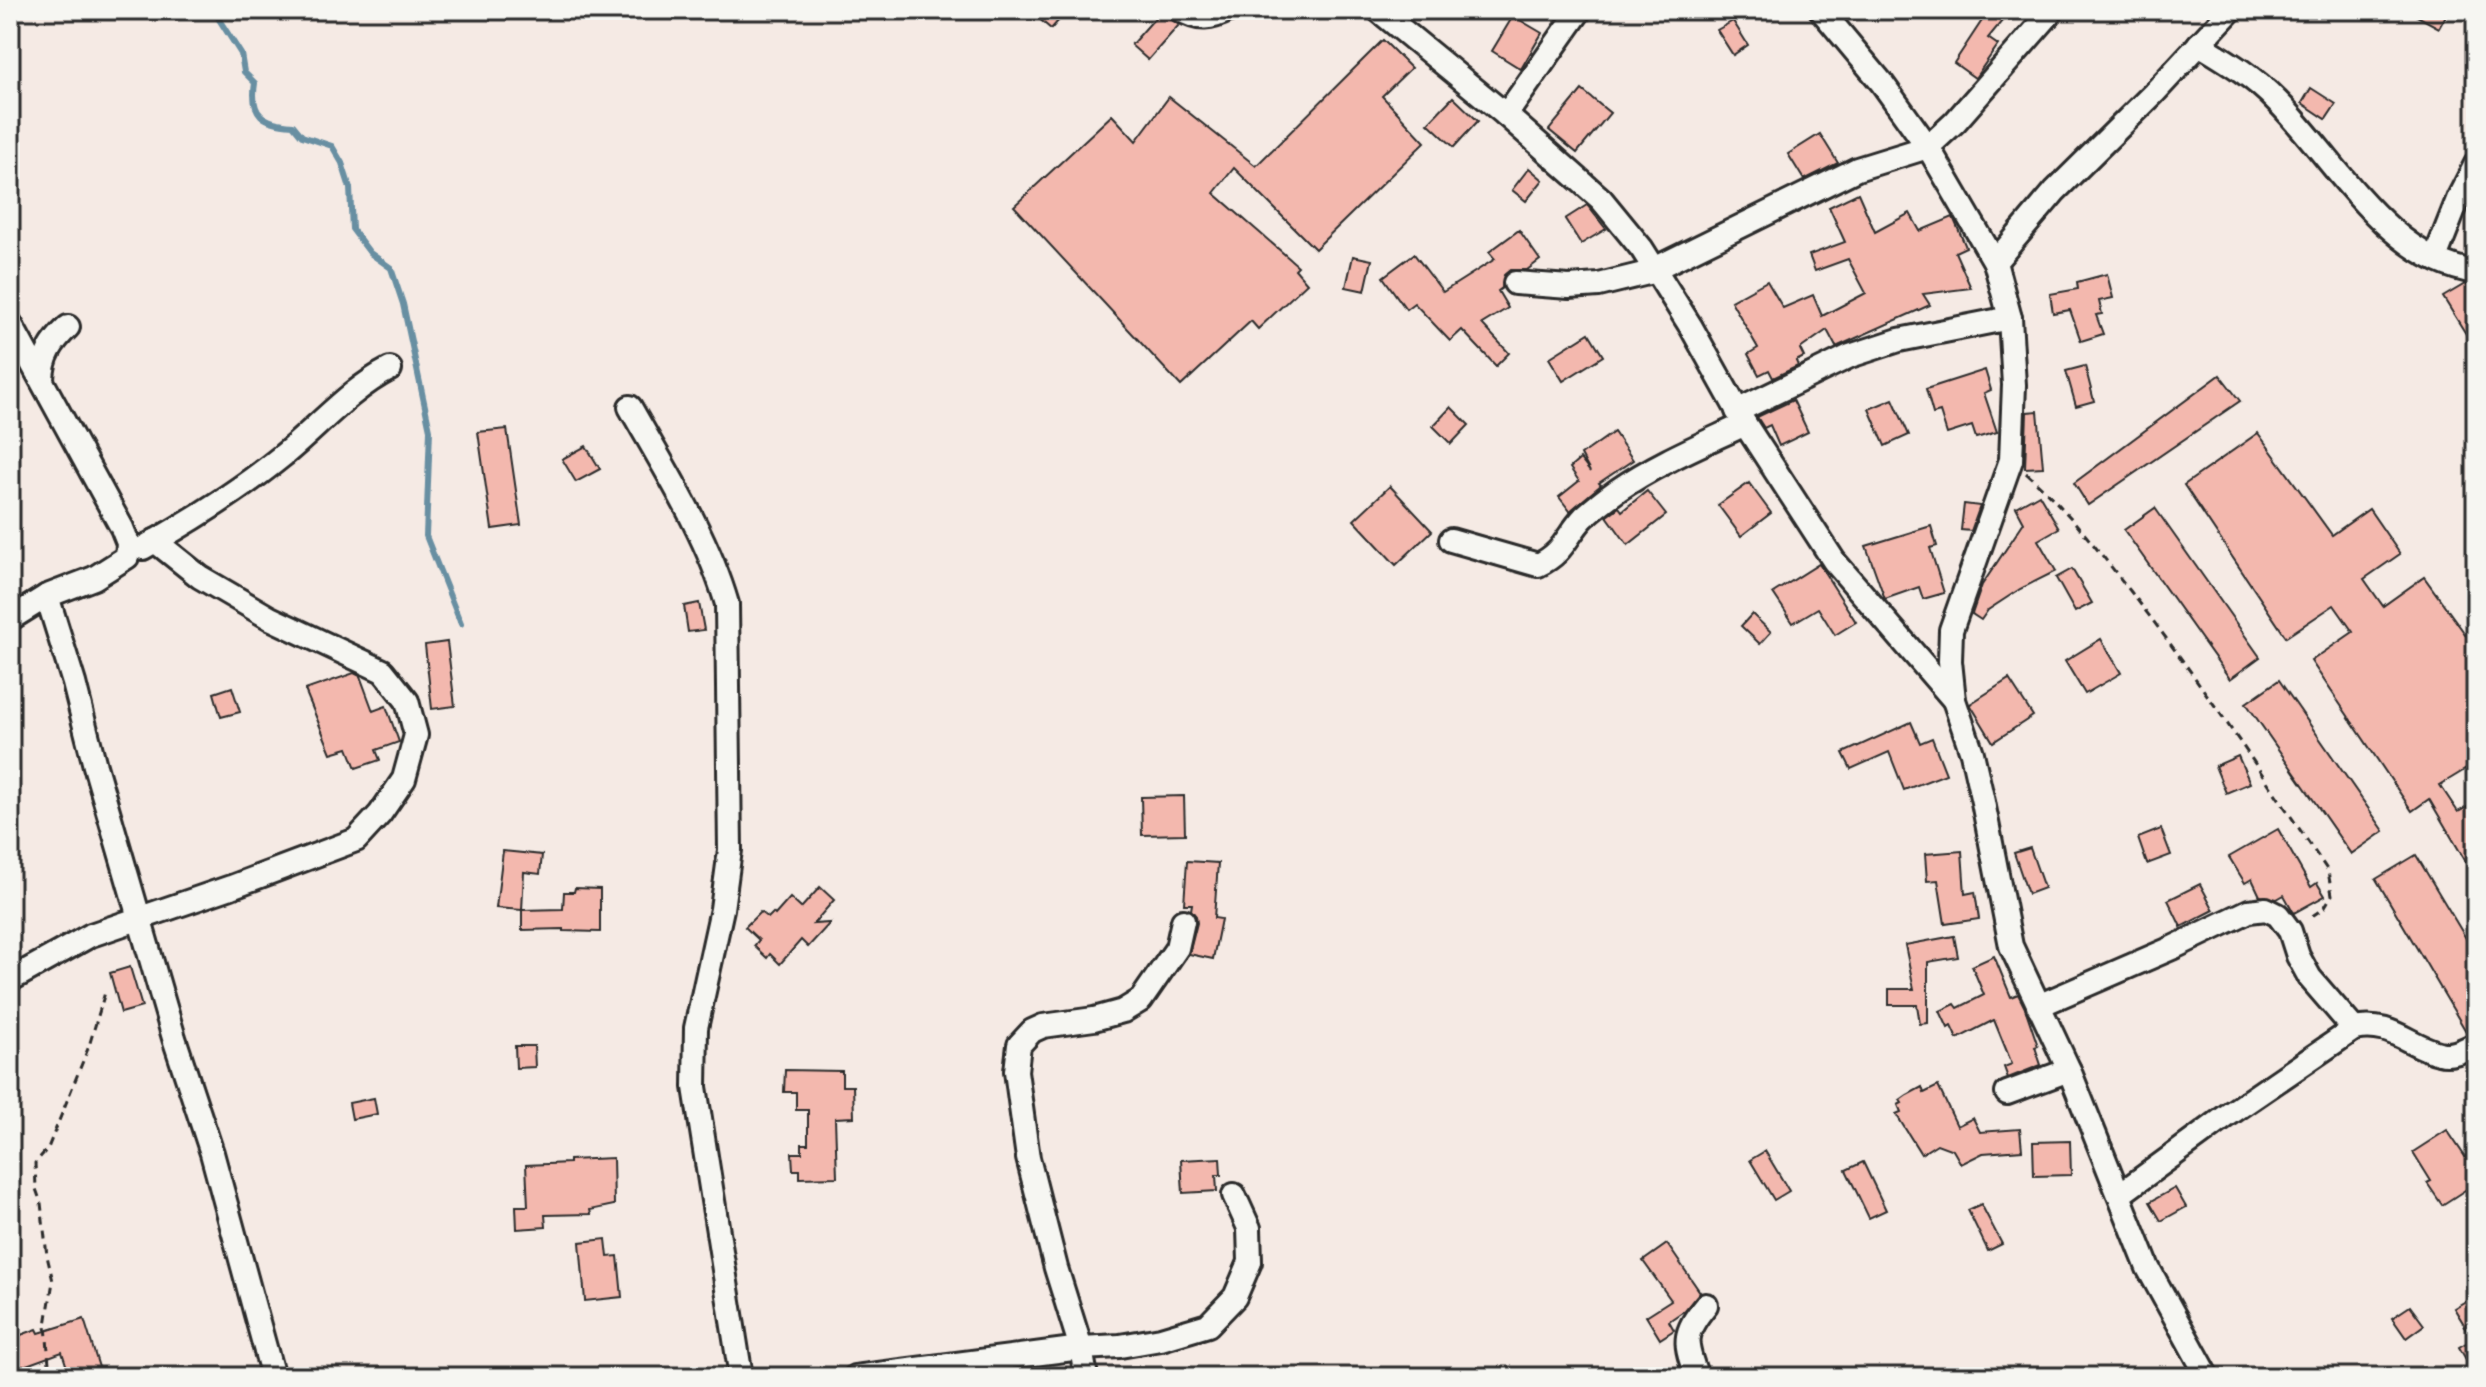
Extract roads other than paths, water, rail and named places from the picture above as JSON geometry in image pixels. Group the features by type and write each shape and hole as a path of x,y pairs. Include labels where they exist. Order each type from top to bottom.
{"street":[{"path":"1181,10 1190,16 1208,18 1229,10"},
{"path":"1378,10 1506,115 1601,199 1642,249 1691,327 1741,417 1834,561 1954,700"},
{"path":"1506,115 1580,10"},
{"path":"1821,10 1882,83 1928,147 1995,262 2010,318 2014,385 2011,460 1951,630 1954,700 1972,753 2011,946 2069,1070 2148,1268 2208,1377"},
{"path":"1515,283 1569,287 1599,285 1655,270 1857,169 1928,147 1955,122 2053,10"},
{"path":"1995,262 2055,191 2199,44 2209,19 2231,10"},
{"path":"2199,44 2239,68 2275,99 2387,228 2455,269 2476,272"},
{"path":"2435,258 2476,164"},
{"path":"1451,540 1538,565 1551,559 1564,547 1583,518 1619,490 1850,356 1899,340 2010,318"},
{"path":"10,323 122,528 128,543 127,557"},
{"path":"42,379 51,345 68,327"},
{"path":"10,619 47,596 94,578 221,501 281,457 372,378 390,369"},
{"path":"630,407 700,538 720,580 727,604 730,632 727,717 730,850 722,909 696,1028 695,1087 741,1377"},
{"path":"10,980 91,935 356,840 380,814 404,779 416,735 407,701 383,671 270,618 200,577 155,541"},
{"path":"47,596 174,1038 212,1153 273,1377"},
{"path":"2038,1006 2249,911 2266,909 2278,915 2290,931 2298,956 2310,978 2354,1029"},
{"path":"1086,1377 1081,1348 1056,1268 1028,1158 1016,1071 1019,1045 1032,1031 1043,1026 1094,1019 1123,1011 1141,1000 1177,948 1183,921"},
{"path":"2119,1195 2239,1107 2354,1029 2369,1025 2385,1029 2439,1053 2458,1052 2476,1044"},
{"path":"2007,1093 2069,1070"},
{"path":"855,1377 1081,1348 1120,1346 1161,1339 1208,1325 1235,1297 1250,1262 1249,1228 1234,1195"},
{"path":"1697,1377 1686,1338 1694,1320 1706,1305"}],"waterway":[{"path":"213,10 241,54 244,72 255,83 255,103 261,115 274,122 293,125 302,136 332,146 342,163 350,188 352,229 370,253 391,268 403,304 430,430 426,536 461,624"}]}
